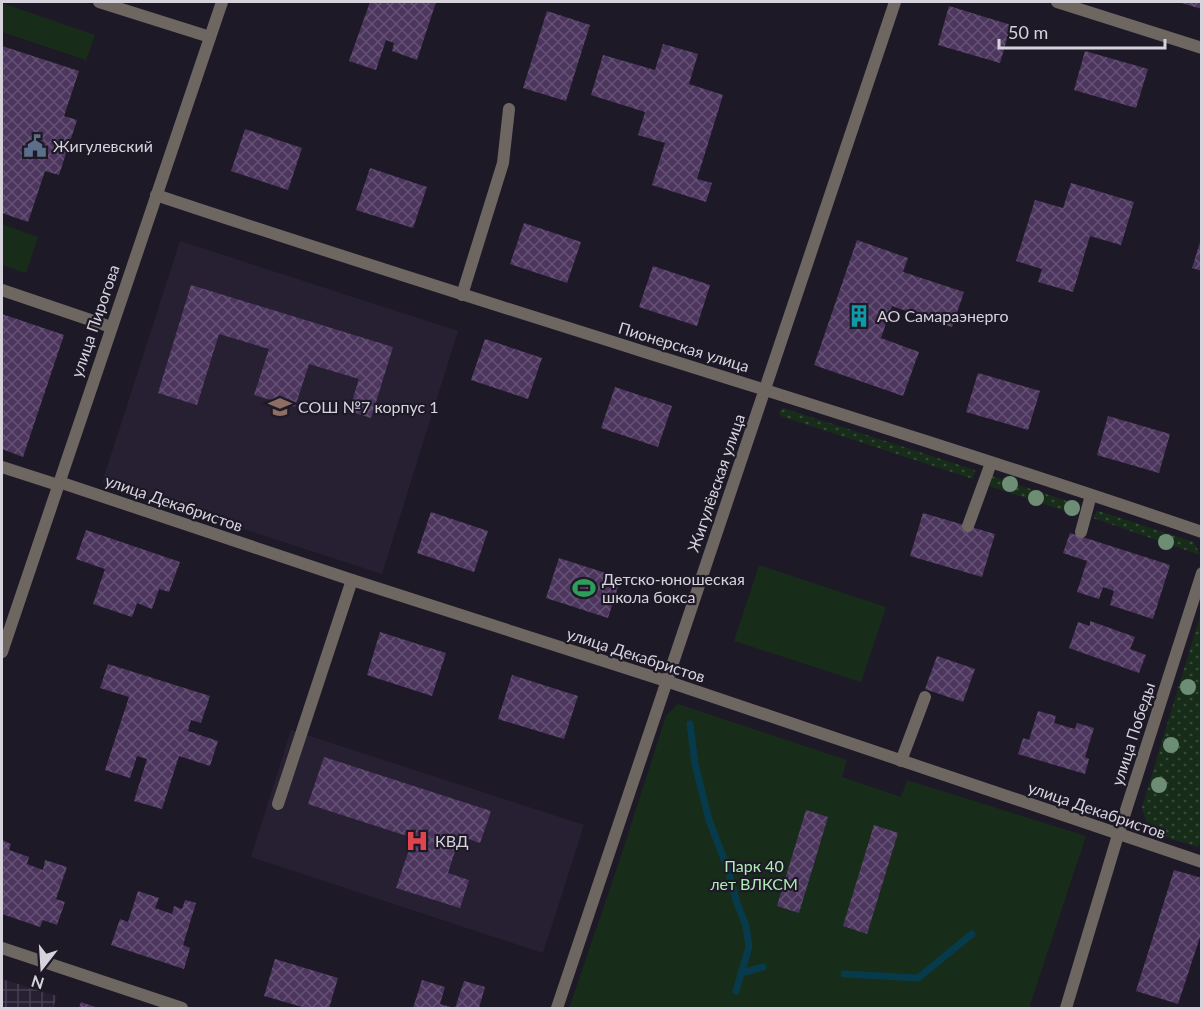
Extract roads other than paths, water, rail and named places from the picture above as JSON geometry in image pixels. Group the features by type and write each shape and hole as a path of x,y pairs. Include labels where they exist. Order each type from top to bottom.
{"street":[{"path":"99,2 210,38"},
{"name":"улица Пирогова","path":"2,652 222,2"},
{"name":"Жигулёвская улица","path":"557,1008 895,2"},
{"path":"1056,2 1202,48"},
{"path":"462,295 503,162 509,109"},
{"name":"Пионерская улица","path":"156,195 1202,532"},
{"path":"2,290 111,327"},
{"path":"968,526 991,463"},
{"name":"улица Декабристов","path":"2,467 666,681 1118,835 1201,861"},
{"path":"1081,532 1092,495"},
{"name":"улица Победы","path":"1066,1008 1118,835 1202,573"},
{"path":"278,804 351,580"},
{"path":"901,761 925,696"},
{"path":"2,948 182,1008"}],"waterway":[{"path":"690,724 695,764 709,820 746,926 749,947 736,991"},
{"path":"844,974 918,978 972,934"},
{"path":"741,973 763,967"}],"place":[{"name":"Жигулевский","path":"35,146"},
{"name":"АО Самараэнерго","path":"859,316"},
{"name":"СОШ №7 корпус 1","path":"280,407"},
{"name":"Детско-юношеская школа бокса","path":"584,588"},
{"name":"КВД","path":"417,841"}],"park label":[{"name":"Парк 40 лет ВЛКСМ","path":"754,875"}]}
